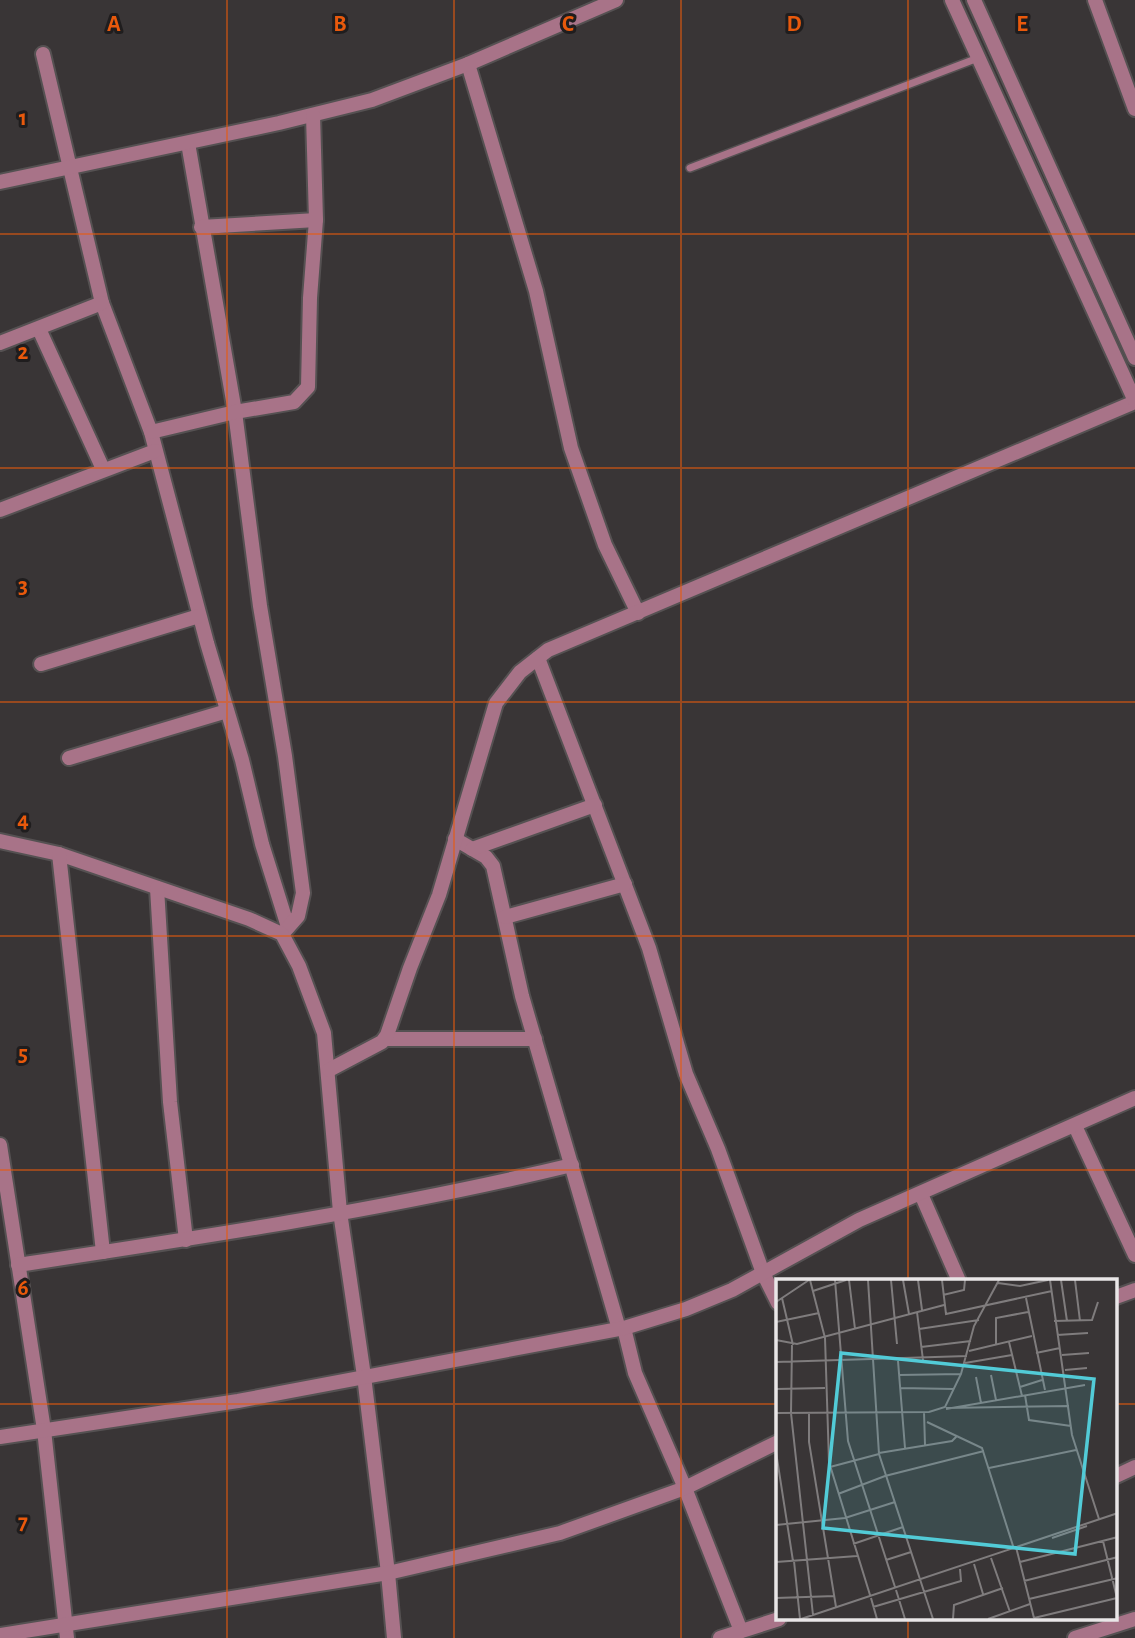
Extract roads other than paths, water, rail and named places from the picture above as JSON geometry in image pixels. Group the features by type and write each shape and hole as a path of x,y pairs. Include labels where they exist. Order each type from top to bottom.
{"street":[{"path":"0,182 188,143 372,100 468,64 616,0"},
{"path":"385,1039 439,895 496,703 520,672 548,650 638,613 1134,394 952,0"},
{"path":"974,0 1135,358"},
{"path":"1095,0 1135,109"},
{"path":"43,54 102,303 151,432 285,931 324,1033 340,1212 364,1376 394,1638"},
{"path":"468,64 536,290 571,448 605,545 638,613"},
{"path":"151,432 235,412 294,402 308,387 310,298 316,220 313,115"},
{"path":"188,143 235,412 260,606 285,756 303,893 298,916 285,931"},
{"path":"201,227 316,220"},
{"path":"0,343 102,303"},
{"path":"39,329 103,469"},
{"path":"0,510 155,451"},
{"path":"41,664 200,616"},
{"path":"538,658 649,948 686,1074 718,1149 763,1273 776,1299"},
{"path":"69,758 227,710"},
{"path":"472,849 595,805"},
{"path":"456,839 486,857 493,866 522,996 635,1373 685,1488 741,1631"},
{"path":"0,841 59,854 285,931"},
{"path":"59,854 103,1252"},
{"path":"505,917 625,884"},
{"path":"156,888 170,1102 186,1240"},
{"path":"329,1070 385,1039 535,1039"},
{"path":"0,1437 238,1401 621,1328 686,1309 732,1290 859,1220 1135,1098"},
{"path":"1075,1126 1135,1255"},
{"path":"0,1145 44,1430 67,1632"},
{"path":"18,1265 186,1240 482,1187 572,1166"},
{"path":"921,1194 958,1279"},
{"path":"1118,1296 1135,1290"},
{"path":"0,1635 67,1632 388,1573 560,1533 685,1488 776,1443"},
{"path":"1118,1475 1135,1467"},
{"path":"1075,1638 1096,1629 1135,1619"},
{"path":"720,1638 776,1620"}],"lane":[{"path":"690,168 978,58"}]}
